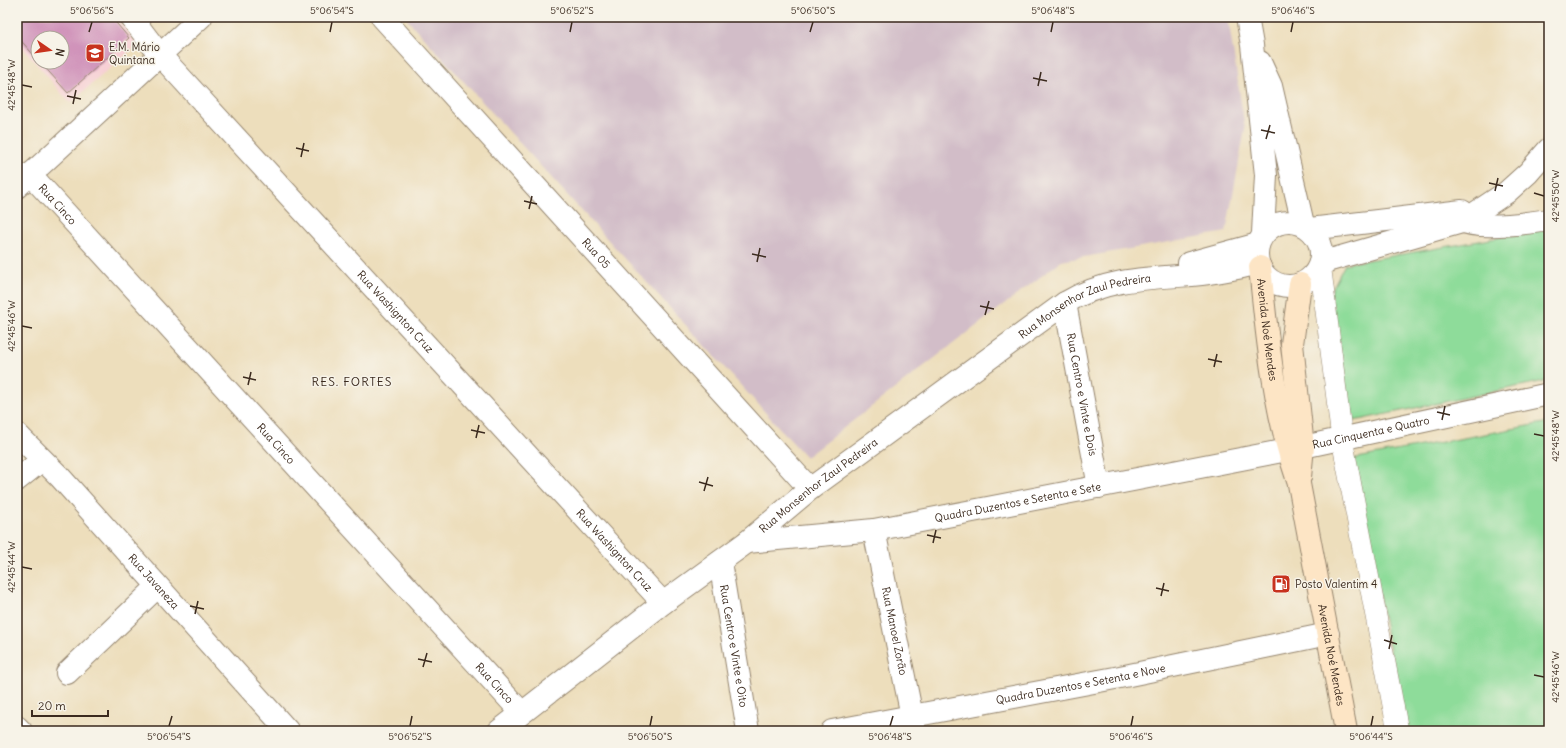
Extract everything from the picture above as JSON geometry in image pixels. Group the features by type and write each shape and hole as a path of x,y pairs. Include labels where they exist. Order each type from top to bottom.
{"main road":[{"name":"Avenida Noé Mendes","path":"1260,252 1267,330 1295,449"},
{"name":"Avenida Noé Mendes","path":"1300,284 1292,344 1295,449 1299,484 1346,731"}],"street":[{"name":"Rua Washignton Cruz","path":"131,17 160,56 663,603"},
{"name":"Rua Cinco","path":"201,17 24,180 521,712"},
{"name":"Rua 05","path":"382,17 810,489"},
{"name":"Avenida Noé Mendes","path":"1246,17 1252,45 1266,175 1260,252"},
{"name":"Avenida Noé Mendes","path":"1252,45 1271,86 1307,226"},
{"path":"1549,149 1528,173 1507,192 1483,208 1456,217 1320,264 1312,276 1300,284 1280,285 1268,278 1260,252 1272,226 1282,222 1293,221 1307,226 1456,217 1499,225 1549,220"},
{"path":"1307,226 1319,241 1321,248 1320,264 1342,439 1398,731"},
{"name":"Rua Monsenhor Zaul Pedreira","path":"498,731 663,603 747,542 810,489 1064,302 1088,290 1106,285 1157,276 1191,262 1260,252"},
{"name":"Rua Centro e Vinte e Dois","path":"1064,302 1099,487"},
{"name":"Rua Cinquenta e Quatro","path":"1295,449 1549,394"},
{"name":"Rua Javaneza","path":"17,434 60,477 157,587 288,731"},
{"name":"Quadra Duzentos e Setenta e Sete","path":"747,542 874,530 1295,449"},
{"path":"17,480 42,460"},
{"name":"Rua Manoel Zorão","path":"874,530 913,723"},
{"name":"Rua Centro e Vinte e Oito","path":"720,562 748,731"},
{"path":"66,673 157,587"},
{"name":"Quadra Duzentos e Setenta e Nove","path":"832,731 913,723 1115,678 1328,634"},
{"path":"17,726 21,731"}],"shaded area":[{"name":"E.M. Mário Quintana","path":"17,17 115,17 138,44 70,103 42,70 70,70 70,30 30,30 30,56 17,41"},
{"path":"405,17 1228,17 1245,129 1226,232 1061,261 806,457"}],"green space":[{"path":"1549,229 1549,380 1344,423 1329,295 1345,264"},
{"path":"1549,422 1549,731 1406,731 1352,459"}],"building":[{"name":"E.M. Mário Quintana","path":"17,17 111,17 129,38 68,93 47,70 70,70 70,30 30,30 30,51 17,36"}],"place":[{"name":"E.M. Mário Quintana","path":"95,53"},
{"name":"Posto Valentim 4","path":"1281,584"}],"district":[{"name":"RES. FORTES","path":"352,382"}]}
